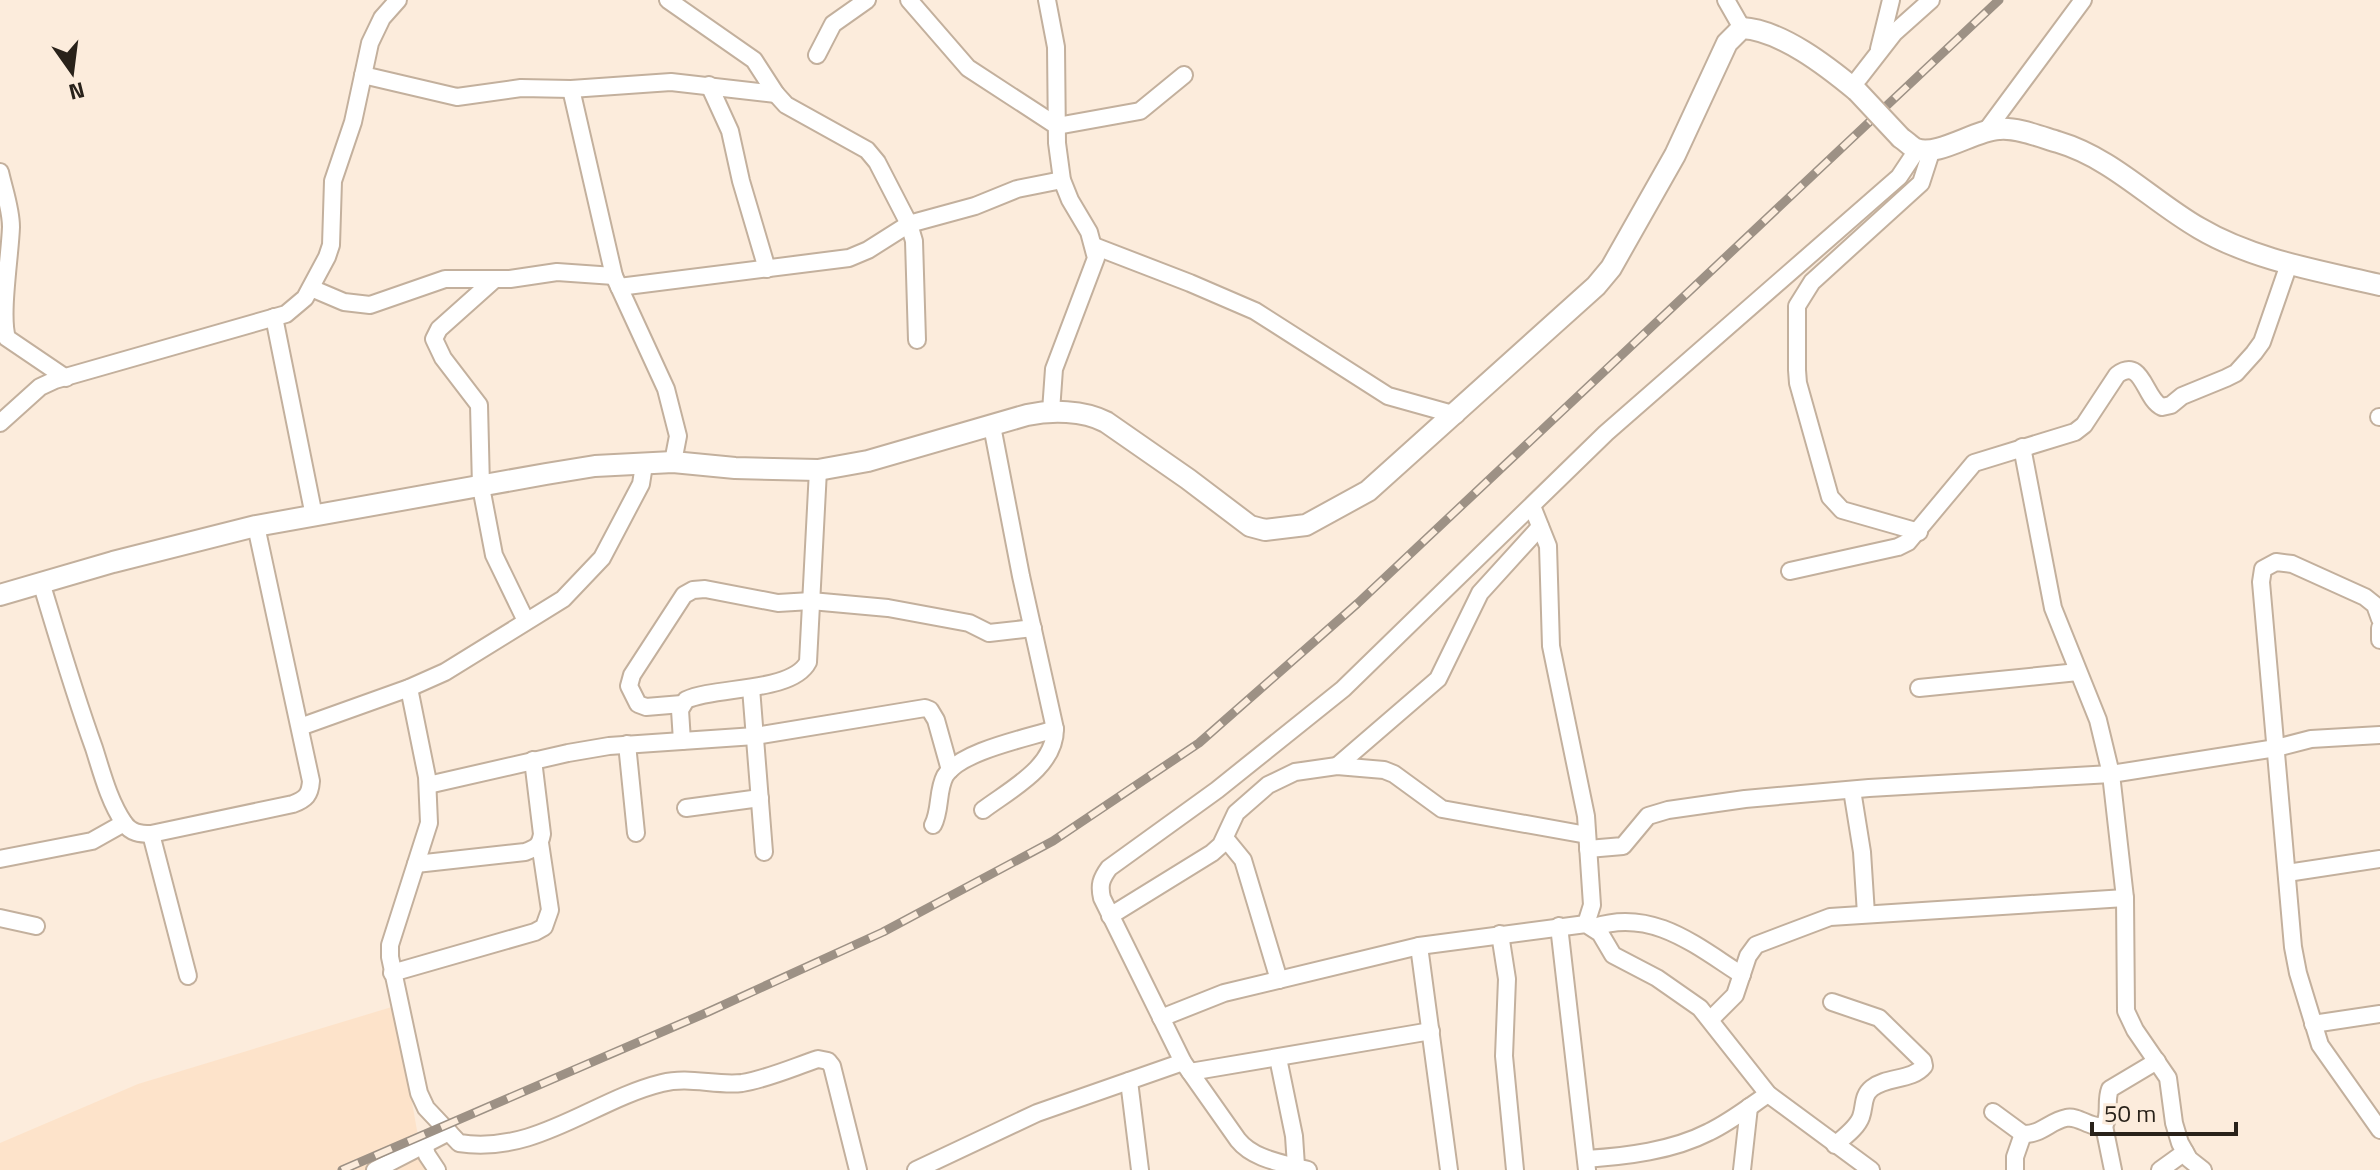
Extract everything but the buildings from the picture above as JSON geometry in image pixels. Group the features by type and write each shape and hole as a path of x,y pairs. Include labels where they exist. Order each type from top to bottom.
{"street":[{"path":"0,423 40,387 296,308 311,288 331,245 333,181 353,122 375,29 398,0"},
{"path":"668,0 754,60 786,105 873,155 909,224 916,260 917,340"},
{"path":"817,55 833,24 867,0"},
{"path":"909,0 968,68 1057,126 1140,111 1184,75"},
{"path":"1047,0 1056,47 1057,126 1062,180 1065,191 1089,232 1096,258 1054,369 1051,411"},
{"path":"1726,0 1742,28 1771,34 1786,42 1855,89 1917,146 1921,183 1812,282 1801,295 1796,322 1798,383 1830,497 1842,510 1919,532"},
{"path":"1879,50 1891,0"},
{"path":"1855,89 1879,50 1931,0"},
{"path":"1986,131 2083,0"},
{"path":"0,595 256,526 595,466 673,462 818,470 868,461 1027,415 1051,411 1106,422 1250,526 1265,530 1306,525 1359,496 1456,415 1596,286 1611,268 1682,141 1727,43 1742,28"},
{"path":"363,75 457,97 521,88 571,89 671,82 776,94"},
{"path":"709,85 730,131 767,269"},
{"path":"571,89 617,281 666,389 678,436 673,462"},
{"path":"1302,1168 1245,1149 1187,1067 1110,916 1099,888 1101,878 1109,868 1217,790 1334,696 1640,403 1899,177 1917,146 2002,128 2070,146 2134,181 2197,227 2289,264 2380,285"},
{"path":"0,172 10,218 4,255 0,324 4,338 66,378"},
{"path":"311,288 344,302 370,305 445,279 495,279 557,272 617,281 767,269 849,258 868,250 909,224 975,206 1017,189 1062,180"},
{"path":"1094,246 1255,311 1388,396 1456,415"},
{"path":"1790,571 1898,547 1919,532 1974,463 2075,432 2084,425 2117,375 2123,371 2131,369 2139,373 2155,404 2162,407 2236,373 2262,342 2289,264"},
{"path":"495,279 439,329 434,339 443,358 479,405 481,487 494,555 526,621"},
{"path":"274,317 314,516"},
{"path":"983,810 1036,770 1055,744 1055,729 992,426"},
{"path":"2022,447 2053,608 2098,720 2111,774 2125,898 2126,1011 2135,1030 2168,1078 2176,1132 2189,1159 2203,1170"},
{"path":"300,727 445,672 563,599 602,558 641,484 644,465"},
{"path":"818,470 811,601 808,662 805,669 796,675 751,688 692,697 682,704 646,707 638,704 629,686 632,675 684,595 693,590 705,589 778,603 811,601 888,608 969,623 989,633 1033,628"},
{"path":"1532,506 1549,558 1551,646 1586,816 1592,905 1590,926 1613,955 1674,988 1711,1019 1768,1094 1866,1168"},
{"path":"41,582 71,684 109,792 124,823 131,830 151,834 304,800 310,792 311,781 256,526"},
{"path":"1337,766 1438,679 1480,593 1540,527"},
{"path":"2380,619 2375,605 2365,597 2292,564 2276,562 2263,569 2261,582 2293,947 2298,973 2320,1045 2380,1130"},
{"path":"2380,628 2380,640"},
{"path":"1919,688 2078,672"},
{"path":"409,688 428,785 429,823 390,945 392,973 421,1101 459,1143 524,1139 583,1116 628,1092 665,1082 740,1083 818,1059 828,1061 835,1072 858,1170"},
{"path":"751,688 764,852"},
{"path":"682,704 682,741"},
{"path":"428,785 533,760 627,744 755,736 925,708 936,720 950,770"},
{"path":"933,825 938,814 943,780 950,770 975,754 1055,729"},
{"path":"1110,916 1212,853 1221,845 1236,813 1280,777 1337,766 1384,770 1442,809 1588,842 1623,846 1648,816 1668,810 1745,799 1852,790 2111,774 2276,748 2311,739 2380,735"},
{"path":"627,744 636,833"},
{"path":"392,973 544,927 550,910 533,760"},
{"path":"1852,790 1861,843 1866,914"},
{"path":"686,808 760,798"},
{"path":"0,859 92,841 124,823"},
{"path":"151,834 188,976"},
{"path":"1225,838 1243,860 1279,980"},
{"path":"416,864 525,852 540,843"},
{"path":"2287,873 2380,859"},
{"path":"1711,1019 1735,995 1752,948 1764,940 1830,917 2125,898"},
{"path":"0,918 36,926"},
{"path":"1161,1018 1224,993 1419,946 1618,920 1673,932 1742,975"},
{"path":"1559,926 1586,1164 1631,1156 1711,1132 1768,1094"},
{"path":"1500,934 1507,979 1504,1056 1515,1170"},
{"path":"1419,946 1449,1170"},
{"path":"1832,1002 1879,1018 1923,1061 1924,1066 1920,1072 1870,1090 1857,1125 1835,1145"},
{"path":"2313,1024 2380,1014"},
{"path":"916,1170 1037,1113 1129,1081 1187,1067 1278,1058 1431,1031"},
{"path":"1278,1058 1302,1168"},
{"path":"1993,1112 2023,1134 2040,1132 2065,1118 2097,1128 2104,1126 2109,1118 2110,1089 2157,1061"},
{"path":"1129,1081 1140,1170"},
{"path":"1742,1170 1749,1107"},
{"path":"2104,1126 2113,1170"},
{"path":"375,1170 449,1132"},
{"path":"2015,1170 2015,1157 2023,1134"},
{"path":"424,1145 437,1170"},
{"path":"2160,1170 2185,1152"}],"shaded area":[{"path":"395,1006 424,1170 0,1170 0,1143 138,1084"}],"railway":[{"path":"342,1170 708,1012 883,932 1053,841 1199,743 1358,603 1999,0"}]}
